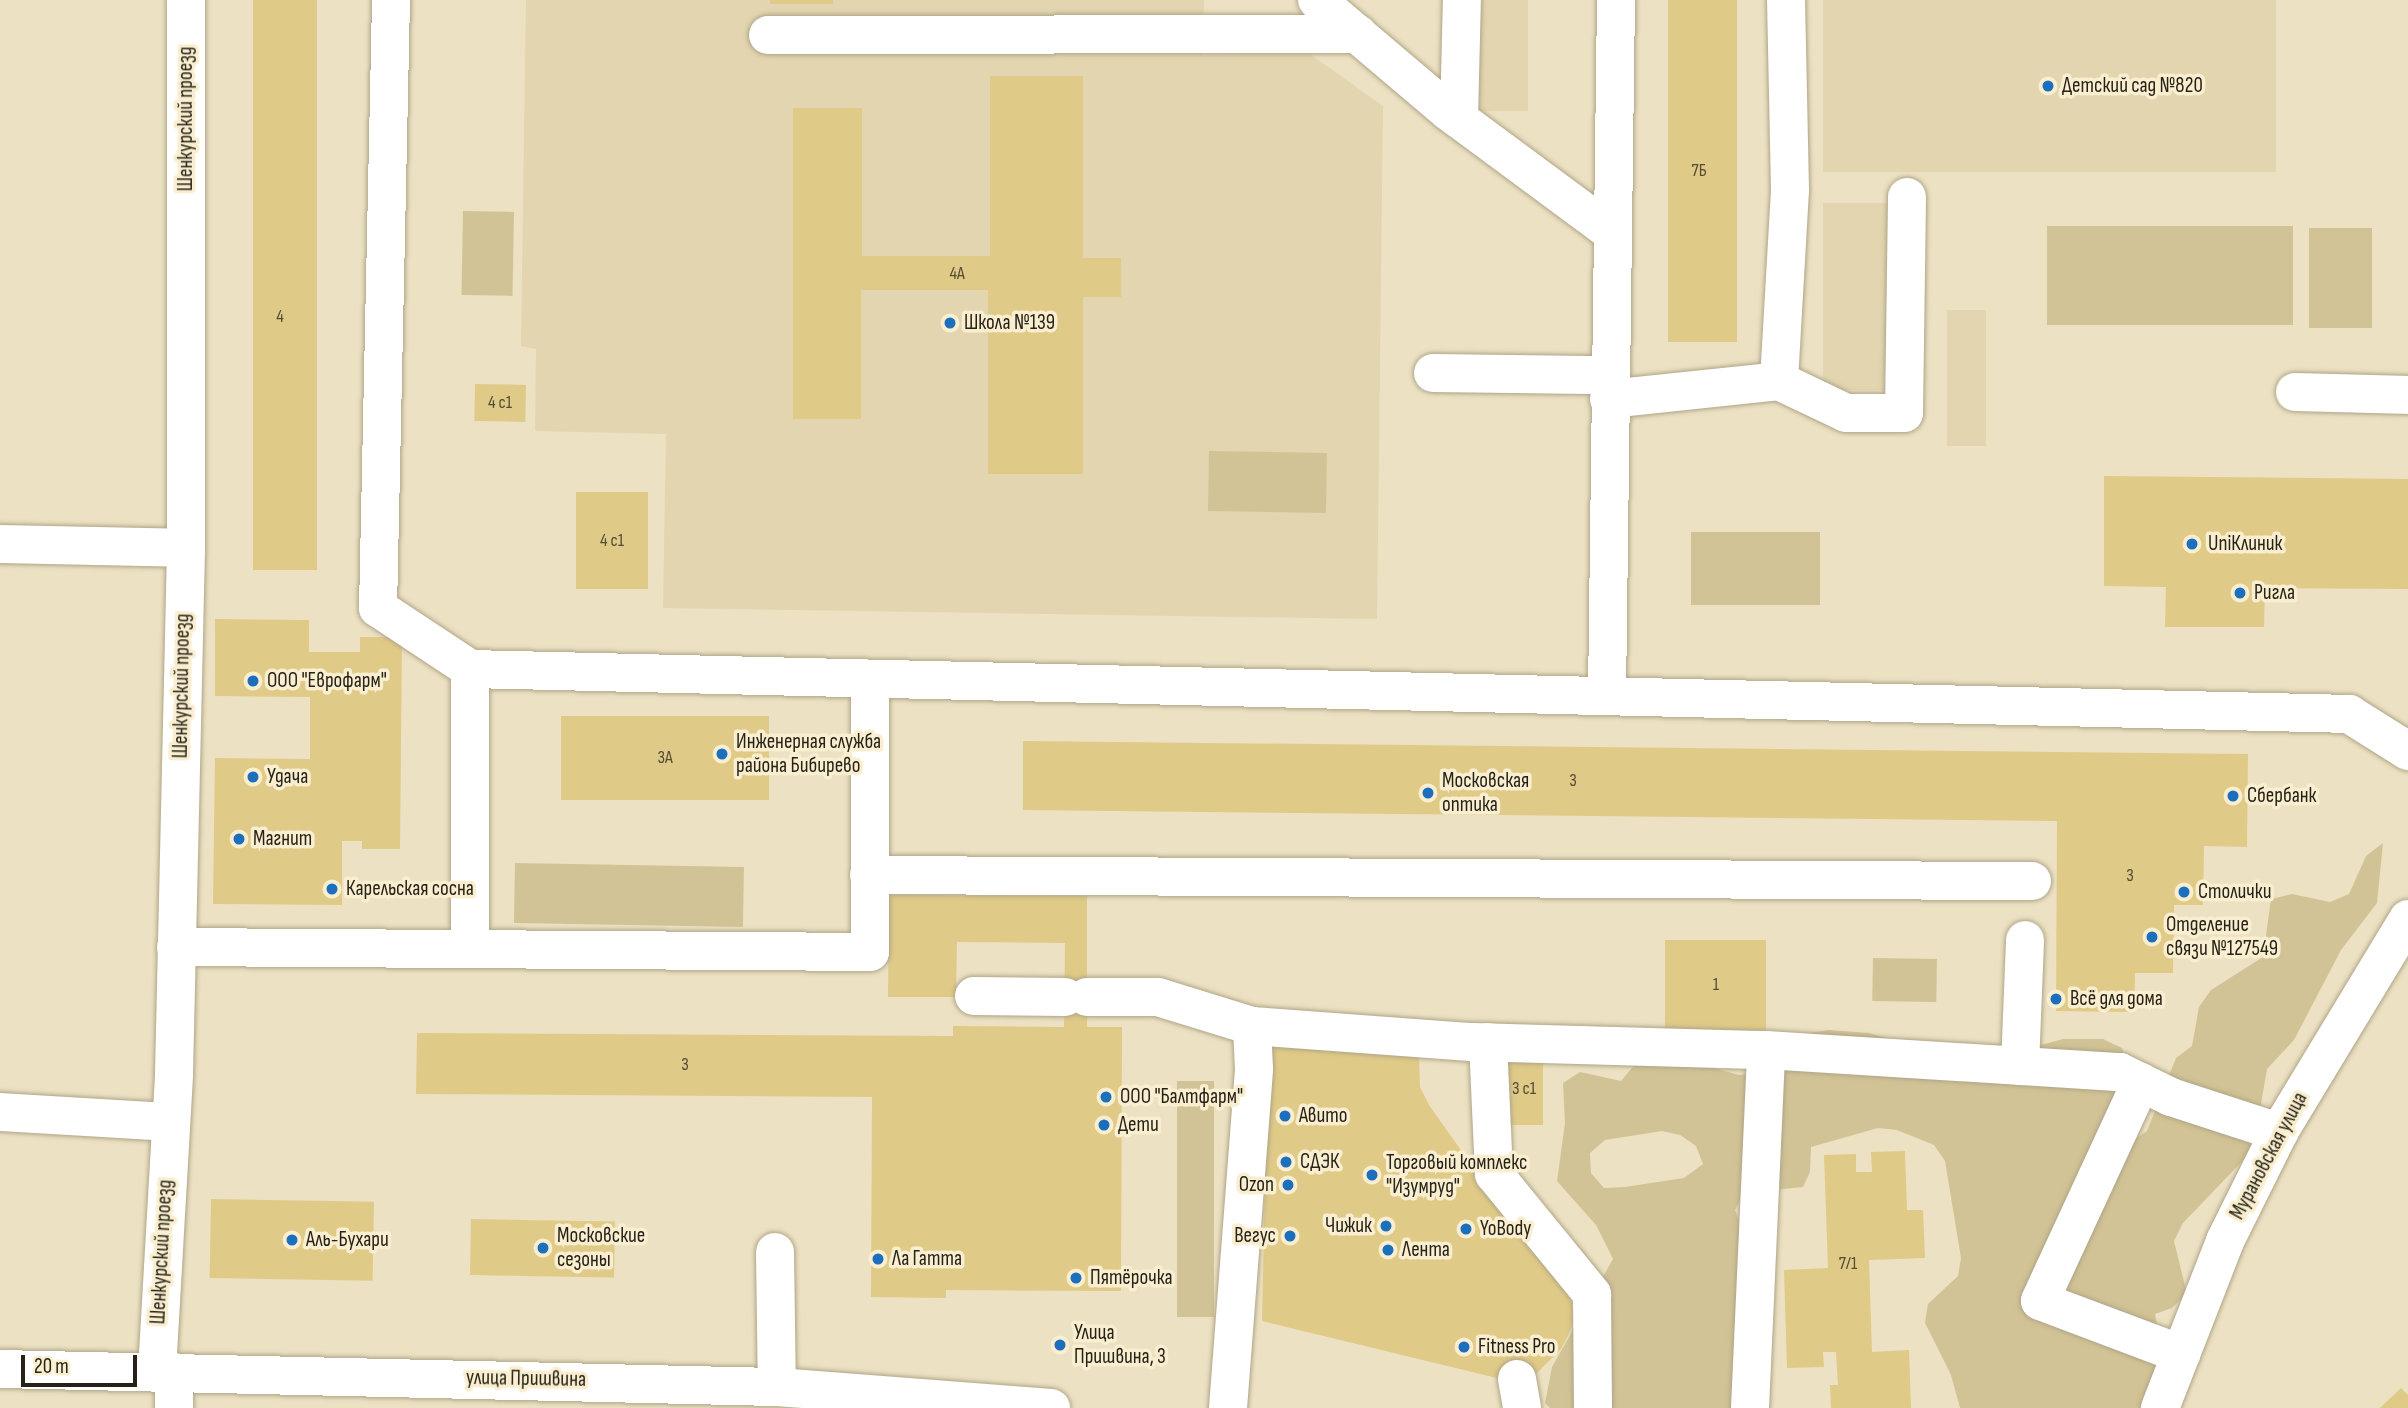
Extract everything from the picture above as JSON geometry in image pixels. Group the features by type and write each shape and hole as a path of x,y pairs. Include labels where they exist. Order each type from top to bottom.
{"street":[{"name":"Шенкурский проезд","path":"168,1384 169,1122 186,548 186,0"},
{"path":"391,0 378,608 470,669 2349,714 2408,751"},
{"path":"1317,0 1459,119 1610,231"},
{"path":"1459,119 1462,0"},
{"path":"1607,695 1610,231 1616,0"},
{"path":"1779,381 1790,190 1786,0"},
{"path":"768,35 1358,34"},
{"path":"1433,373 1609,387 1779,381 1846,413 1905,413 1907,197"},
{"path":"2295,392 2408,395"},
{"path":"0,544 186,548"},
{"path":"470,669 471,947"},
{"path":"176,947 471,947 870,952 870,679"},
{"path":"869,875 2032,881"},
{"name":"Мурановская улица","path":"2160,1408 2225,1241 2279,1132 2408,919"},
{"path":"2020,1066 2025,940"},
{"path":"974,996 1158,997 1252,1026 1488,1042 1766,1050 2120,1072 2171,1097 2279,1132"},
{"path":"1228,1408 1254,1069 1252,1026"},
{"path":"1488,1042 1486,1160 1592,1294 1593,1408"},
{"path":"1750,1408 1766,1050"},
{"path":"2141,1082 2040,1301 2181,1354"},
{"path":"0,1112 169,1122"},
{"path":"775,1252 777,1387"},
{"name":"улица Пришвина","path":"0,1369 168,1384 777,1387 924,1401 1051,1408"}],"shaded area":[{"name":"Школа №139","path":"526,0 1204,0 1202,55 1310,54 1383,106 1377,619 663,608 666,434 535,431 536,349 521,346"},
{"path":"1472,0 1528,0 1528,111 1472,111"},
{"name":"Детский сад №820","path":"1823,0 2276,0 2276,172 1823,172"},
{"path":"1823,203 1890,203 1890,390 1823,390"},
{"path":"463,211 514,212 513,296 462,295"},
{"path":"2047,226 2293,226 2293,325 2047,325"},
{"path":"2309,228 2372,228 2372,328 2309,328"},
{"path":"1947,310 1986,310 1986,446 1947,446"},
{"path":"1209,451 1327,453 1326,513 1208,511"},
{"path":"1691,532 1820,532 1820,605 1691,605"},
{"path":"2383,843 2377,903 2341,950 2294,1040 2267,1069 2253,1150 2183,1223 2174,1241 2187,1294 2172,1308 2155,1314 2159,1335 2156,1375 2140,1408 1960,1408 1951,1375 1925,1323 1928,1304 1958,1276 1961,1258 1945,1161 1934,1145 1897,1130 1878,1128 1811,1147 1810,1172 1803,1187 1744,1193 1735,1210 1742,1229 1745,1408 1550,1408 1545,1403 1552,1367 1613,1259 1596,1225 1557,1181 1565,1123 1563,1083 1580,1072 1621,1081 1647,1050 1739,1075 1761,1072 1809,1033 1829,1030 1869,1033 1902,1042 2023,1050 2063,1039 2103,1039 2122,1048 2129,1067 2099,1142 2077,1171 2096,1165 2147,1131 2176,1058 2192,1046 2199,1007 2211,990 2263,957 2271,899 2292,894 2330,902 2349,894 2366,856","holes":["1662,1131 1680,1135 1696,1146 1703,1164 1684,1178 1604,1188 1591,1173 1590,1153 1605,1140"]},
{"path":"515,863 744,867 743,927 514,923"},
{"path":"1873,958 1937,959 1936,1002 1872,1001"},
{"path":"1177,1081 1214,1081 1214,1317 1177,1317"}],"building":[{"path":"253,0 317,0 317,570 253,570"},
{"path":"770,0 833,0 833,4 770,4"},
{"path":"1668,0 1737,0 1737,342 1668,342"},
{"path":"990,76 1083,76 1083,258 1121,258 1121,297 1083,297 1083,474 988,474 988,290 861,290 861,419 793,419 793,108 862,108 862,256 990,256"},
{"path":"475,384 526,385 525,422 474,421"},
{"path":"2104,476 2408,479 2408,589 2265,588 2264,627 2165,627 2166,587 2104,586"},
{"path":"576,492 648,492 648,589 576,589"},
{"path":"215,619 309,620 309,652 360,652 360,637 402,637 400,849 362,849 362,841 342,841 342,905 213,904 215,758 310,759 310,697 215,696"},
{"path":"561,716 769,716 769,800 561,800"},
{"path":"1023,741 2248,754 2247,847 2204,846 2203,905 2174,905 2173,973 2135,973 2134,1012 2056,1011 2057,821 1023,810"},
{"path":"889,895 1087,896 1087,1027 1122,1027 1121,1291 946,1290 946,1298 871,1297 872,1097 416,1094 417,1033 953,1036 953,1026 1064,1027 1065,943 957,942 956,997 888,997"},
{"path":"1665,940 1766,940 1766,1030 1665,1030"},
{"name":"Торговый комплекс \"Изумруд\"","path":"1268,1045 1419,1057 1420,1087 1429,1105 1528,1245 1571,1288 1573,1321 1569,1334 1561,1349 1531,1379 1501,1379 1262,1321"},
{"path":"1504,1052 1543,1052 1543,1125 1504,1125"},
{"path":"1905,1151 1907,1210 1923,1210 1925,1258 1869,1260 1872,1352 1909,1350 1911,1408 1831,1408 1830,1385 1838,1385 1836,1352 1823,1352 1824,1367 1787,1368 1784,1270 1828,1268 1824,1155 1856,1154 1856,1172 1872,1172 1871,1152"},
{"name":"Аль-Бухари","path":"211,1199 374,1202 373,1281 210,1278"},
{"name":"Московские сезоны","path":"471,1219 615,1222 614,1278 470,1275"},
{"path":"2401,1388 2408,1395 2408,1408 2380,1408"}],"place":[{"name":"Детский сад №820","path":"2048,86"},
{"name":"Школа №139","path":"950,323"},
{"name":"UniКлиник","path":"2192,544"},
{"name":"Ригла","path":"2240,593"},
{"name":"ООО \"Еврофарм\"","path":"253,681"},
{"name":"Инженерная служба района Бибирево","path":"722,754"},
{"name":"Удача","path":"253,777"},
{"name":"Московская оптика","path":"1428,793"},
{"name":"Сбербанк","path":"2233,796"},
{"name":"Магнит","path":"239,839"},
{"name":"Карельская сосна","path":"332,889"},
{"name":"Столички","path":"2184,892"},
{"name":"Отделение связи №127549","path":"2152,937"},
{"name":"Всё для дома","path":"2056,999"},
{"name":"ООО \"Балтфарм\"","path":"1106,1097"},
{"name":"Авито","path":"1285,1116"},
{"name":"Дети","path":"1104,1125"},
{"name":"СДЭК","path":"1286,1162"},
{"name":"Торговый комплекс \"Изумруд\"","path":"1372,1175"},
{"name":"Ozon","path":"1288,1185"},
{"name":"Чижик","path":"1386,1226"},
{"name":"YoBody","path":"1466,1229"},
{"name":"Вегус","path":"1290,1236"},
{"name":"Аль-Бухари","path":"292,1240"},
{"name":"Московские сезоны","path":"543,1248"},
{"name":"Лента","path":"1388,1250"},
{"name":"Ла Гатта","path":"878,1259"},
{"name":"Пятёрочка","path":"1076,1278"},
{"name":"Улица Пришвина, 3","path":"1060,1345"},
{"name":"Fitness Pro","path":"1464,1347"}]}
